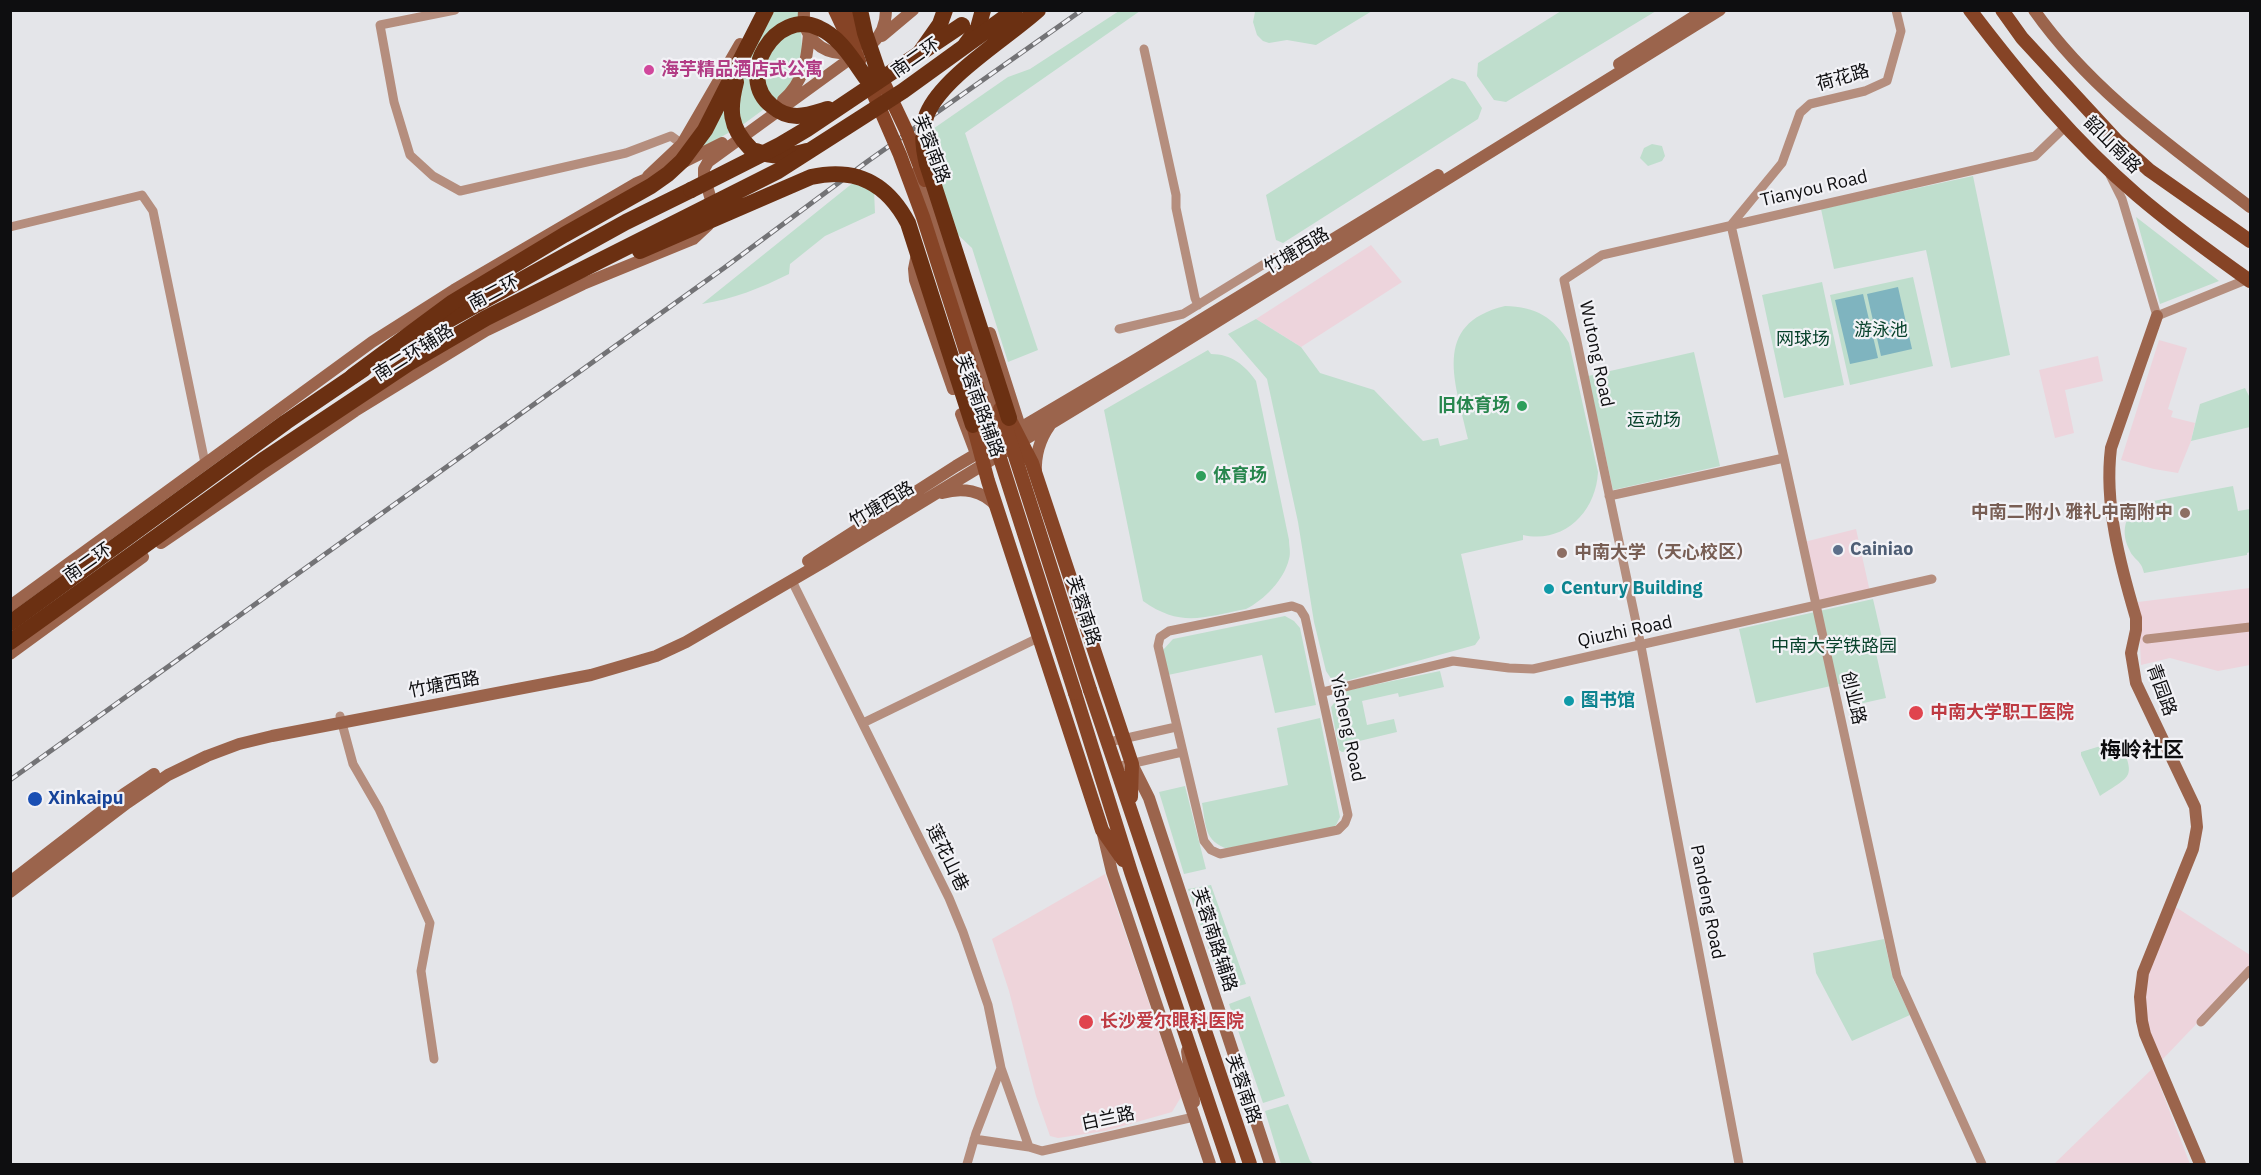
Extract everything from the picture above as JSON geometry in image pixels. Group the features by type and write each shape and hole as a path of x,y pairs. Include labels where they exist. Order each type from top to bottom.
{"highway":[{"path":"353,376 453,302 668,174 682,161 705,130 766,10"},
{"path":"860,10 871,71"},
{"path":"913,59 931,38 945,10"},
{"path":"956,54 978,28 981,10"},
{"name":"南二环","path":"10,642 51,603 286,422 353,376 417,337 626,222 780,145 913,59 981,10"},
{"name":"南二环","path":"10,623 51,603 410,363 476,324 778,171 854,124 1016,10"},
{"path":"1017,431 927,164 924,129 927,115 942,89 1038,10"},
{"path":"846,103 796,116 785,114 769,104 760,92 756,80 760,55 767,44 782,31 799,23 819,27 871,71"},
{"path":"742,58 733,93 731,114 738,135 750,148 770,156 782,156 812,149"},
{"path":"547,287 686,232 811,177 827,173 855,176 868,181 886,193 901,210 908,223 974,425"}],"main road":[{"path":"836,10 871,71"},
{"path":"846,10 871,71"},
{"name":"韶山南路","path":"1970,10 2013,66 2105,165 2143,200 2249,280"},
{"name":"韶山南路","path":"2002,10 2022,38 2125,148 2149,170 2250,241"},
{"name":"芙蓉南路","path":"871,71 906,130 946,240 1090,690 1250,1164"},
{"name":"芙蓉南路","path":"871,71 929,236 1131,872 1229,1164"},
{"path":"974,425 988,482 1102,830 1131,872"},
{"path":"1017,431 1032,463 1132,764 1130,806"}],"street":[{"path":"455,10 380,25 394,102 410,154 433,176 460,191 626,153 671,136 682,144"},
{"path":"637,183 659,167 682,144 707,104 758,10"},
{"path":"871,71 869,54 884,28 886,10"},
{"path":"854,54 873,44 913,10"},
{"name":"竹塘西路","path":"10,882 124,794 164,768 205,748 235,737 263,730 341,719 591,675 625,667 686,642 932,496 982,455 1017,431 1051,415 1720,10"},
{"name":"荷花路","path":"1731,225 1782,163 1800,113 1810,104 1865,91 1887,81 1901,31 1896,10"},
{"path":"2034,10 2089,77 2167,143 2250,207"},
{"name":"竹塘西路","path":"1051,415 1702,11"},
{"path":"803,12 809,34 816,42 825,49 854,54 871,71"},
{"name":"南二环辅路","path":"10,606 372,342 454,290 637,183 726,141 786,97 802,76 809,34"},
{"path":"1144,49 1198,305"},
{"name":"南二环辅路","path":"10,654 175,534 432,362 487,330 550,298 693,239 708,225 714,210 704,176 704,169 708,162 854,54"},
{"name":"Tianyou Road","path":"1564,280 1602,255 1983,170 2035,156 2067,124"},
{"name":"芙蓉南路辅路","path":"982,455 990,412 908,157 936,226 996,410 1017,431"},
{"path":"2105,165 2122,199 2157,316 2249,280"},
{"path":"10,227 142,195 153,211 205,463"},
{"name":"芙蓉南路辅路","path":"927,215 914,269 915,280 982,455"},
{"name":"创业路","path":"1731,225 1897,976 1982,1164"},
{"name":"芙蓉南路辅路","path":"936,226 964,257 1017,431"},
{"path":"1119,329 1183,314 1274,258"},
{"name":"Wutong Road","path":"1564,280 1641,646"},
{"name":"青园路","path":"2157,316 2111,448 2110,470 2115,541 2136,618 2131,653 2136,683 2147,710 2192,798 2197,817 2193,849 2143,973 2140,997 2145,1034 2200,1164"},
{"path":"1038,483 1037,453 1051,415"},
{"name":"竹塘西路","path":"10,892 127,803 168,775 207,756 239,744 341,719 568,673 616,662 648,651 713,619 819,555 878,514 956,466 982,455"},
{"path":"1609,496 1784,458"},
{"path":"932,496 966,490 986,497 997,507"},
{"name":"Qiuzhi Road","path":"1323,692 1453,661 1533,669 1932,579"},
{"name":"莲花山巷","path":"792,581 949,898 988,1005 1001,1068 1029,1147"},
{"path":"10,618 51,603"},
{"path":"10,649 51,603"},
{"name":"Yisheng Road","path":"1292,606 1300,609 1305,617 1323,692 1348,814 1345,823 1338,830 1220,854 1211,850 1204,841 1176,727 1158,646 1160,637 1169,631 1292,606"},
{"path":"2147,639 2250,627"},
{"path":"863,723 1040,637"},
{"name":"Pandeng Road","path":"1641,646 1739,1164"},
{"path":"341,719 353,764 379,810 429,923 421,971 434,1059"},
{"path":"1108,742 1176,727"},
{"path":"1117,767 1182,752"},
{"name":"芙蓉南路辅路","path":"1132,764 1149,798 1270,1164"},
{"path":"1102,830 1112,872 1210,1164"},
{"path":"2201,1022 2250,970"},
{"path":"1185,1032 1195,1122"},
{"path":"967,1164 1001,1068"},
{"name":"白兰路","path":"974,1139 1042,1150 1195,1122"}],"shaded area":[{"path":"1371,245 1402,282 1301,347 1256,319"},
{"path":"2159,340 2187,348 2168,409 2173,411 2171,417 2195,423 2191,441 2178,473 2121,460"},
{"path":"2098,356 2103,381 2065,390 2074,433 2055,438 2039,370"},
{"path":"1856,529 1870,592 1818,604 1804,542"},
{"path":"2250,588 2250,665 2218,671 2170,658 2141,665 2138,602"},
{"name":"长沙爱尔眼科医院","path":"1105,874 1181,1097 1172,1112 1105,1131 1058,1138 1050,1136 1036,1096 1009,991 992,939"},
{"path":"2174,906 2250,955 2250,968 2160,1062 2146,1025 2146,973"},
{"path":"2153,1068 2190,1164 2054,1164"}],"green space":[{"path":"772,11 800,11 802,50 792,83 775,101 741,126 701,148"},
{"path":"1119,11 1140,11 965,133 1038,350 1008,362 972,248 953,230 933,170 930,131 1008,77 1030,69"},
{"path":"1257,11 1372,11 1316,45 1287,40 1269,43 1263,41 1257,35 1253,22"},
{"path":"1561,11 1656,11 1506,102 1494,100 1477,76 1478,63"},
{"path":"1452,78 1465,82 1482,108 1478,119 1283,243 1276,240 1266,195"},
{"path":"1652,144 1662,146 1665,156 1662,161 1648,166 1640,158 1644,148"},
{"path":"1973,176 2010,355 1951,368 1926,250 1834,269 1821,209"},
{"path":"854,182 874,191 875,213 825,236 790,264 789,274 747,292 702,304"},
{"path":"2136,217 2219,281 2160,304"},
{"name":"游泳池","path":"1913,277 1933,366 1850,385 1830,295"},
{"name":"网球场","path":"1822,282 1844,385 1784,398 1762,295"},
{"path":"1505,306 1535,311 1543,315 1557,326 1569,343 1598,472 1591,500 1575,522 1552,535 1538,537 1523,535 1523,540 1461,554 1480,638 1475,645 1342,682 1332,680 1326,671 1314,622 1298,522 1267,379 1228,334 1256,319 1301,347 1320,373 1374,390 1423,441 1438,438 1440,446 1468,439 1455,377 1454,359 1457,341 1466,327 1481,315"},
{"name":"体育场","path":"1208,350 1211,354 1231,358 1247,370 1256,381 1290,554 1278,582 1253,605 1246,609 1205,617 1181,618 1169,615 1143,601 1104,410"},
{"name":"运动场","path":"1694,352 1720,466 1613,490 1588,376"},
{"path":"2245,388 2250,398 2250,427 2191,441 2200,404"},
{"path":"2233,486 2238,511 2250,509 2250,552 2247,555 2144,573 2129,549 2125,534 2127,520 2135,509 2148,502"},
{"name":"中南大学铁路园","path":"1873,599 1885,651 1876,653 1886,698 1850,706 1844,683 1756,703 1739,629"},
{"path":"1285,616 1300,628 1316,705 1275,713 1262,655 1168,675 1163,650 1173,639"},
{"path":"1440,671 1444,687 1399,697 1398,693 1362,701 1367,725 1394,719 1397,732 1351,743 1352,750 1342,752 1339,750 1331,707 1341,694 1349,690"},
{"path":"1320,718 1340,817 1335,827 1228,849 1214,842 1207,832 1202,803 1288,785 1277,728"},
{"path":"2120,740 2128,762 2128,774 2125,779 2100,796 2081,752"},
{"path":"1185,786 1206,869 1184,874 1159,792"},
{"path":"1211,885 1246,984 1223,990 1188,889"},
{"path":"1884,939 1893,979 1910,1015 1852,1041 1816,973 1813,953"},
{"path":"1250,996 1285,1096 1263,1103 1229,1004"},
{"path":"1288,1104 1310,1161 1314,1164 1281,1164 1265,1111"}],"water":[{"path":"1898,287 1912,349 1881,356 1867,294"},
{"path":"1863,294 1878,358 1850,364 1835,300"}],"railway":[{"path":"10,780 724,268 868,161 1082,10"}],"place":[{"name":"海芋精品酒店式公寓","path":"649,70"},
{"name":"旧体育场","path":"1522,406"},
{"name":"体育场","path":"1201,476"},
{"name":"中南二附小 雅礼中南附中","path":"2185,513"},
{"name":"Cainiao","path":"1838,550"},
{"name":"中南大学（天心校区）","path":"1562,553"},
{"name":"Century Building","path":"1549,589"},
{"name":"图书馆","path":"1569,701"},
{"name":"中南大学职工医院","path":"1916,713"},
{"name":"Xinkaipu","path":"35,799"},
{"name":"长沙爱尔眼科医院","path":"1086,1022"}],"district":[{"name":"梅岭社区","path":"2142,751"}]}
